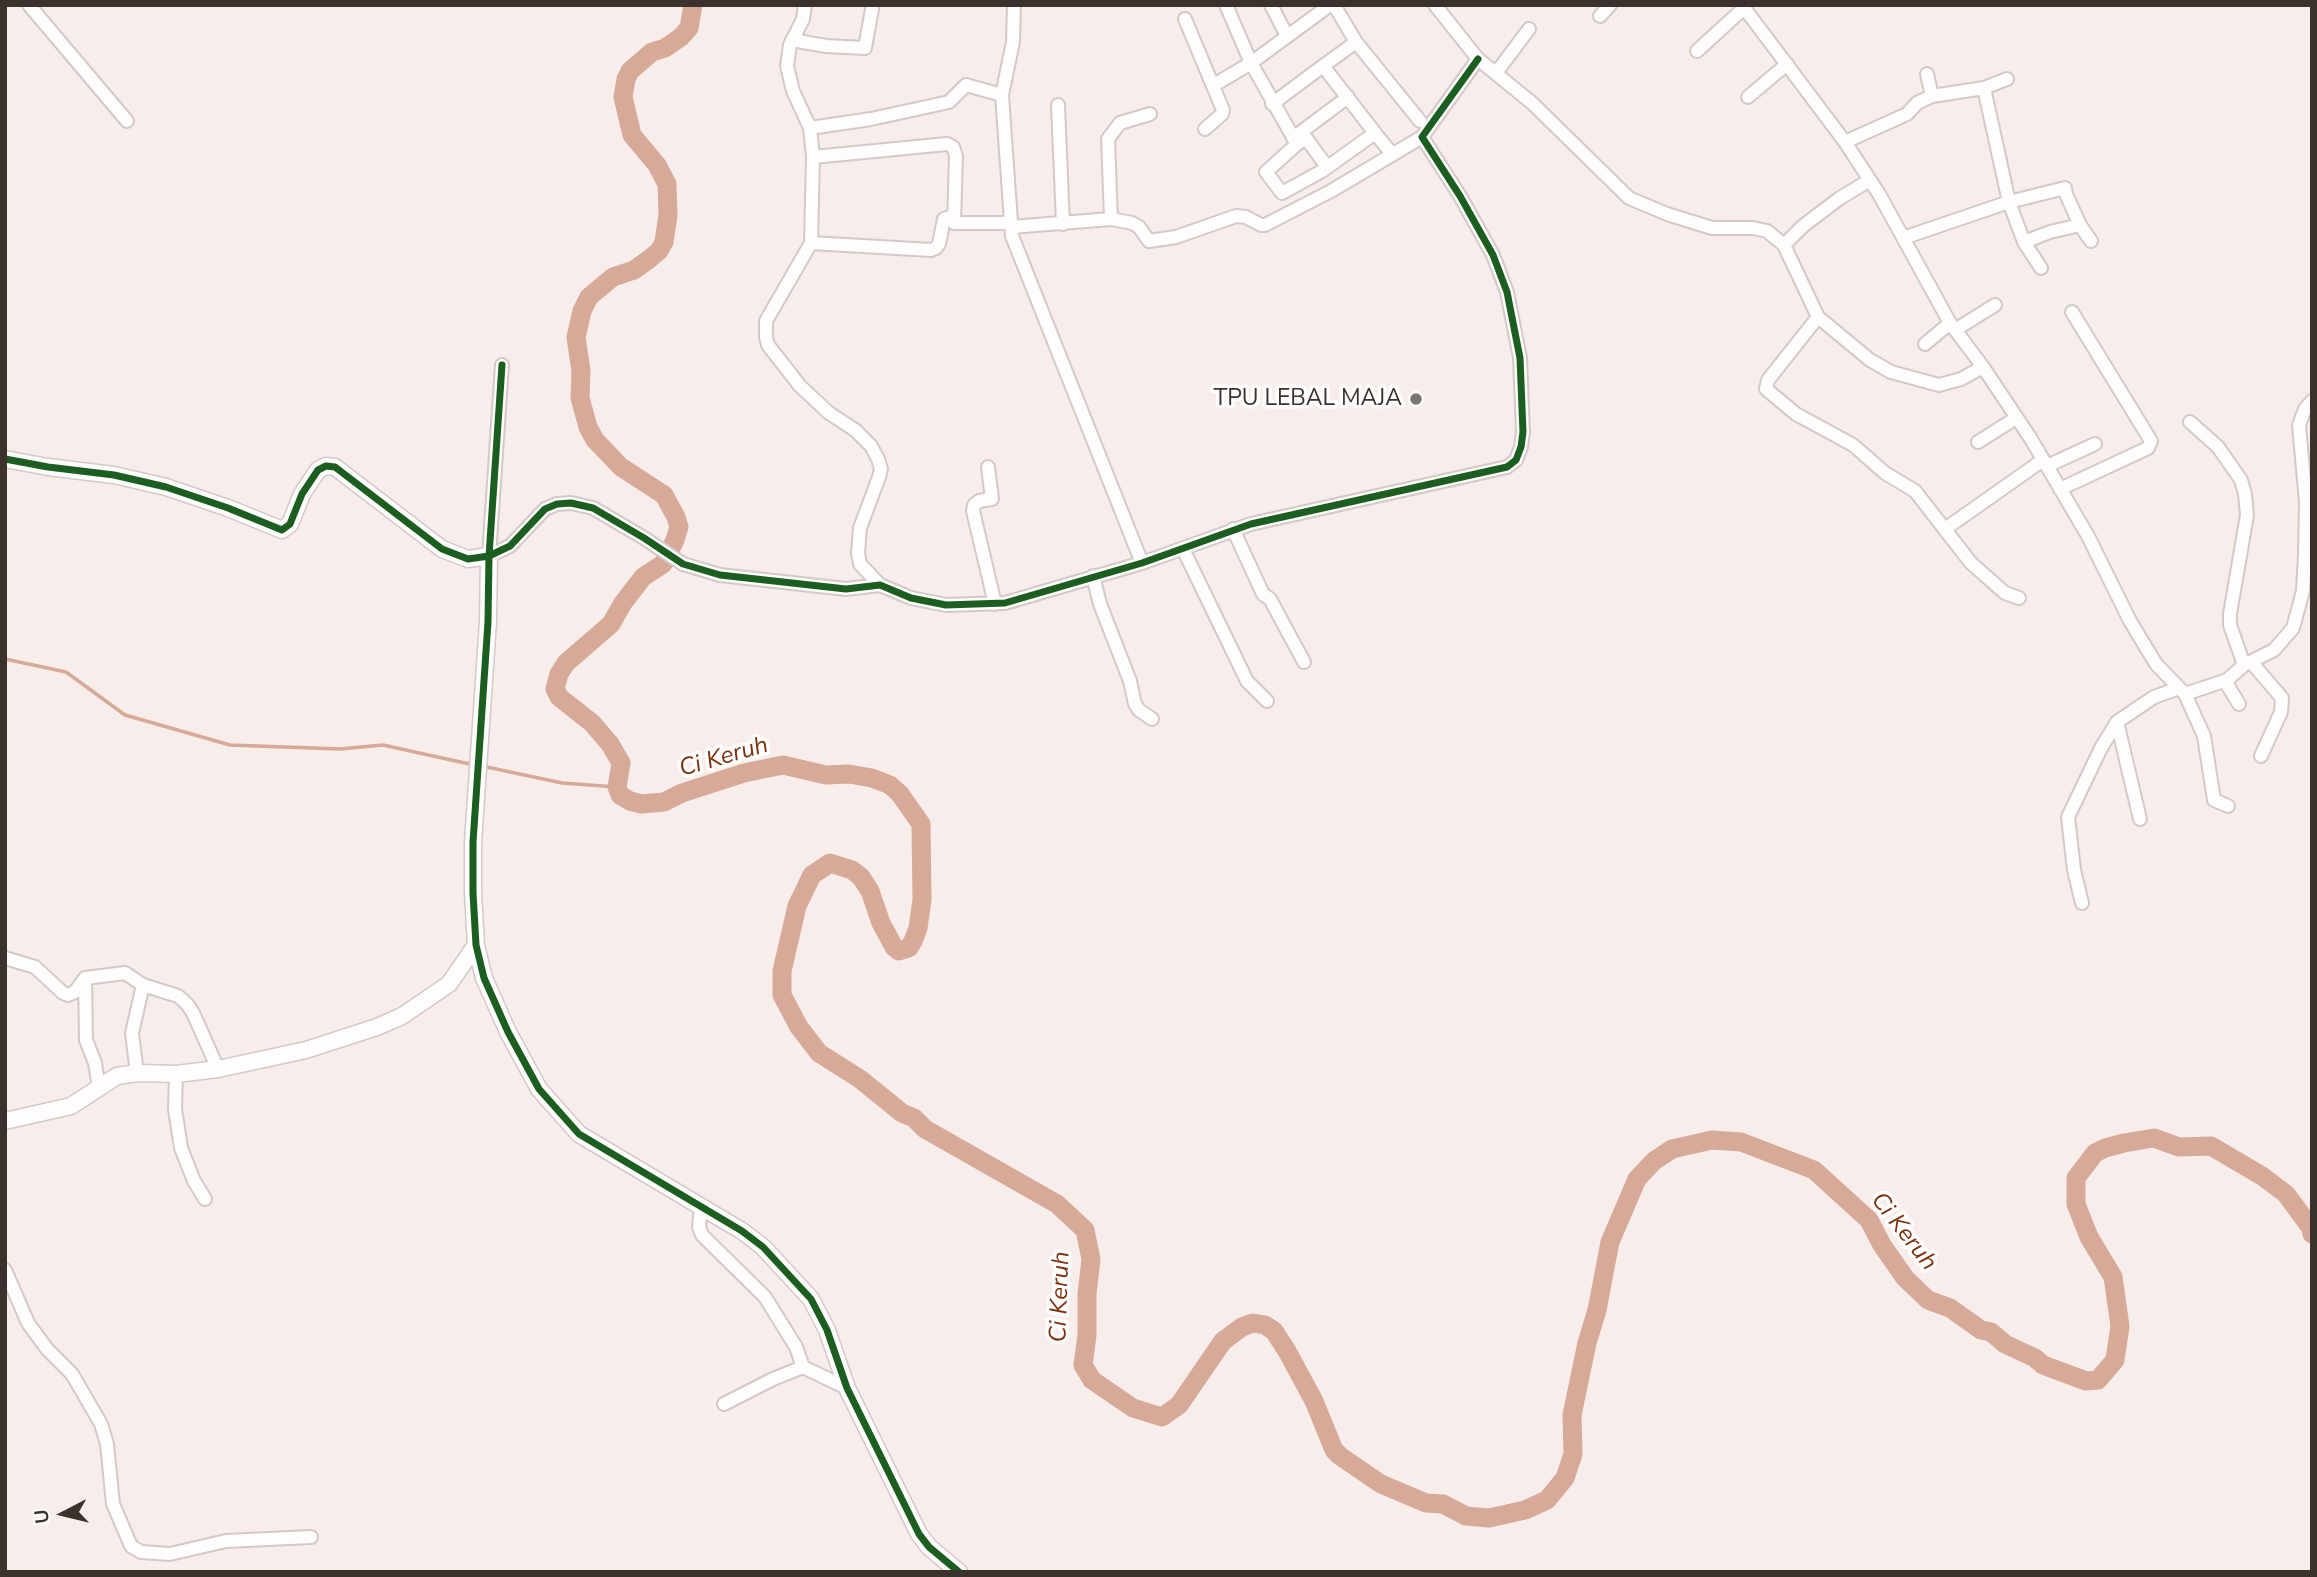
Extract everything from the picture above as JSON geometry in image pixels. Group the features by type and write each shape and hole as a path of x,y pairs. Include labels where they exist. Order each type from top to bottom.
{"street":[{"path":"29,5 127,121"},
{"path":"805,5 803,19 792,40 787,66 793,91 810,128 813,157 811,243 766,321 766,337 768,345 800,386 829,413 855,430 871,446 878,459 881,469 879,477 860,528 860,564 880,585 911,598 946,606 1005,603 1142,563 1233,529 1507,467 1516,460 1521,447 1522,432 1520,358 1507,292 1493,255 1460,196 1422,137"},
{"path":"1014,5 1013,42 1002,95 1011,225 1023,264 1142,563"},
{"path":"1226,5 1272,104 1327,167"},
{"path":"1270,5 1286,36"},
{"path":"1214,85 1251,63 1332,5 1356,42 1420,121"},
{"path":"1600,16 1610,5"},
{"path":"1696,51 1743,7 1845,142 1870,180 1952,327 1983,367 2045,463 2088,536 2130,621 2156,664 2182,691 2204,736 2214,800 2228,806"},
{"path":"1440,8 1478,59 1532,103 1629,198 1667,214 1712,228 1752,228 1768,231 1784,245 1818,317 1862,354 1891,372 1940,385 1961,379 1983,367"},
{"path":"792,40 826,46 865,48 872,9"},
{"path":"1185,19 1223,110 1205,129"},
{"path":"1496,73 1530,29"},
{"path":"1272,104 1356,42"},
{"path":"813,157 947,144 953,147 956,156 953,216 956,224 1063,224 1111,219 1139,227 1149,241 1176,237 1236,216 1246,216 1265,225 1331,191 1422,137 1478,59"},
{"path":"1748,97 1787,64"},
{"path":"1322,66 1392,154"},
{"path":"1927,74 1932,96"},
{"path":"1845,142 1907,114 1917,103 1932,96 1984,88 2007,79"},
{"path":"810,128 871,119 949,102 966,85 1002,95"},
{"path":"1984,88 2009,202 2024,242 2041,268"},
{"path":"1348,97 1299,138 1266,172 1279,191 1284,192 1327,167 1375,133"},
{"path":"1058,105 1063,224"},
{"path":"1111,219 1108,139 1120,123 1150,114"},
{"path":"1784,245 1802,226 1870,180"},
{"path":"1903,238 2009,202 2065,188 2080,225 2091,241"},
{"path":"811,243 931,250 939,244 944,219 953,216"},
{"path":"2024,242 2080,225"},
{"path":"1925,344 1995,305"},
{"path":"2060,489 2148,448 2151,443 2150,436 2072,312"},
{"path":"1818,317 1765,387 1796,414 1853,445 1885,473 1915,491 1970,563 2005,593 2019,598"},
{"path":"502,365 473,842 476,945 484,978 508,1032 539,1089 579,1134 737,1228 763,1247 811,1299 827,1330 847,1388 919,1534 929,1547 959,1572"},
{"path":"2082,903 2074,870 2068,817 2101,748 2117,722 2154,697 2227,680 2247,664 2274,650 2293,628 2303,591 2306,502 2298,433 2302,416 2312,401"},
{"path":"1978,442 2016,418"},
{"path":"2190,422 2218,447 2241,480 2245,494 2247,515 2230,625 2247,664 2282,698 2281,712 2260,756"},
{"path":"1945,529 2045,463 2095,444"},
{"path":"5,459 114,475 166,487 282,530 290,524 302,494 318,470 326,466 335,467 442,549 468,559 489,556 510,546 545,509 557,504 571,503 593,508 683,564 720,575 854,589 880,585"},
{"path":"988,467 992,499 979,501 972,511 995,604"},
{"path":"1233,529 1263,594 1270,599 1304,662"},
{"path":"1183,549 1247,681 1267,701"},
{"path":"1093,576 1100,604 1130,681 1135,704 1152,719"},
{"path":"2227,680 2239,704"},
{"path":"2117,722 2140,819"},
{"path":"5,1121 71,1106 117,1076 218,1069 306,1050 402,1016 449,984 476,945"},
{"path":"5,958 35,967 58,990 68,995 75,992 85,978 125,973 142,985 178,996 187,1003 218,1069"},
{"path":"85,978 86,1040 95,1063 99,1088"},
{"path":"137,1073 131,1033 142,985"},
{"path":"176,1074 175,1108 181,1148 194,1181 205,1199"},
{"path":"701,1208 699,1227 702,1235 765,1297 796,1347 803,1367 847,1388"},
{"path":"5,1270 28,1323 47,1349 72,1374 101,1424 107,1444 113,1504 131,1546 141,1552 170,1554 226,1541 311,1537"},
{"path":"724,1404 803,1367"}],"waterway":[{"name":"Ci Keruh","path":"693,5 689,28 681,37 665,48 652,52 630,71 623,97 632,135 657,165 667,184 668,215 664,242 659,251 648,260 634,270 613,277 589,297 582,311 576,337 581,371 580,398 588,427 595,440 621,467 664,495 679,527 663,564 643,577 611,624 566,663 559,674 555,689 559,697 592,723 610,744 621,763 617,787 620,795 630,801 641,804 664,802 682,793 744,773 783,765 826,775 849,774 872,778 890,785 900,794 921,824 922,900 918,928 909,948 899,951 894,947 881,923 870,891 861,877 852,870 830,863 812,875 797,906 782,971 782,995 799,1027 819,1053 860,1079 925,1129 1057,1204 1085,1230 1091,1259 1083,1365 1092,1380 1133,1408 1162,1417 1179,1405 1223,1341 1242,1327 1253,1323 1265,1325 1274,1331 1287,1351 1314,1401 1334,1450 1340,1456 1381,1484 1426,1503 1443,1504 1466,1516 1489,1518 1525,1510 1547,1500 1565,1478 1573,1454 1572,1415 1610,1242 1637,1179 1654,1161 1672,1149 1712,1140 1741,1142 1814,1170 1869,1220 1882,1245 1905,1278 1928,1300 1950,1308 1981,1330 1991,1332 2005,1344 2035,1358 2043,1365 2086,1381 2098,1380 2115,1360 2120,1326 2113,1277 2089,1237 2076,1204 2076,1178 2095,1153 2124,1143 2154,1138 2179,1147 2211,1146 2262,1176 2286,1194 2311,1228 2312,1234"},
{"path":"5,659 66,672 125,715 230,745 340,749 383,745 474,765"},
{"path":"482,766 562,783 617,787"}],"cycle path":[{"path":"502,365 489,556 510,546 545,509 557,504 571,503 593,508 683,564 720,575 846,589 880,585 911,598 946,605 1005,603 1142,563 1251,524 1507,467 1516,460 1523,432 1520,358 1507,292 1493,255 1460,196 1422,137 1478,59"},
{"path":"5,459 114,475 166,487 282,530 290,524 302,494 318,470 326,466 335,467 442,549 468,559 489,556 488,622 473,842 473,893 476,945 484,978 508,1032 539,1089 579,1134 742,1231 763,1247 811,1299 827,1330 847,1388 919,1534 929,1547 959,1572"}],"place":[{"name":"TPU LEBAL MAJA","path":"1416,399"}]}
